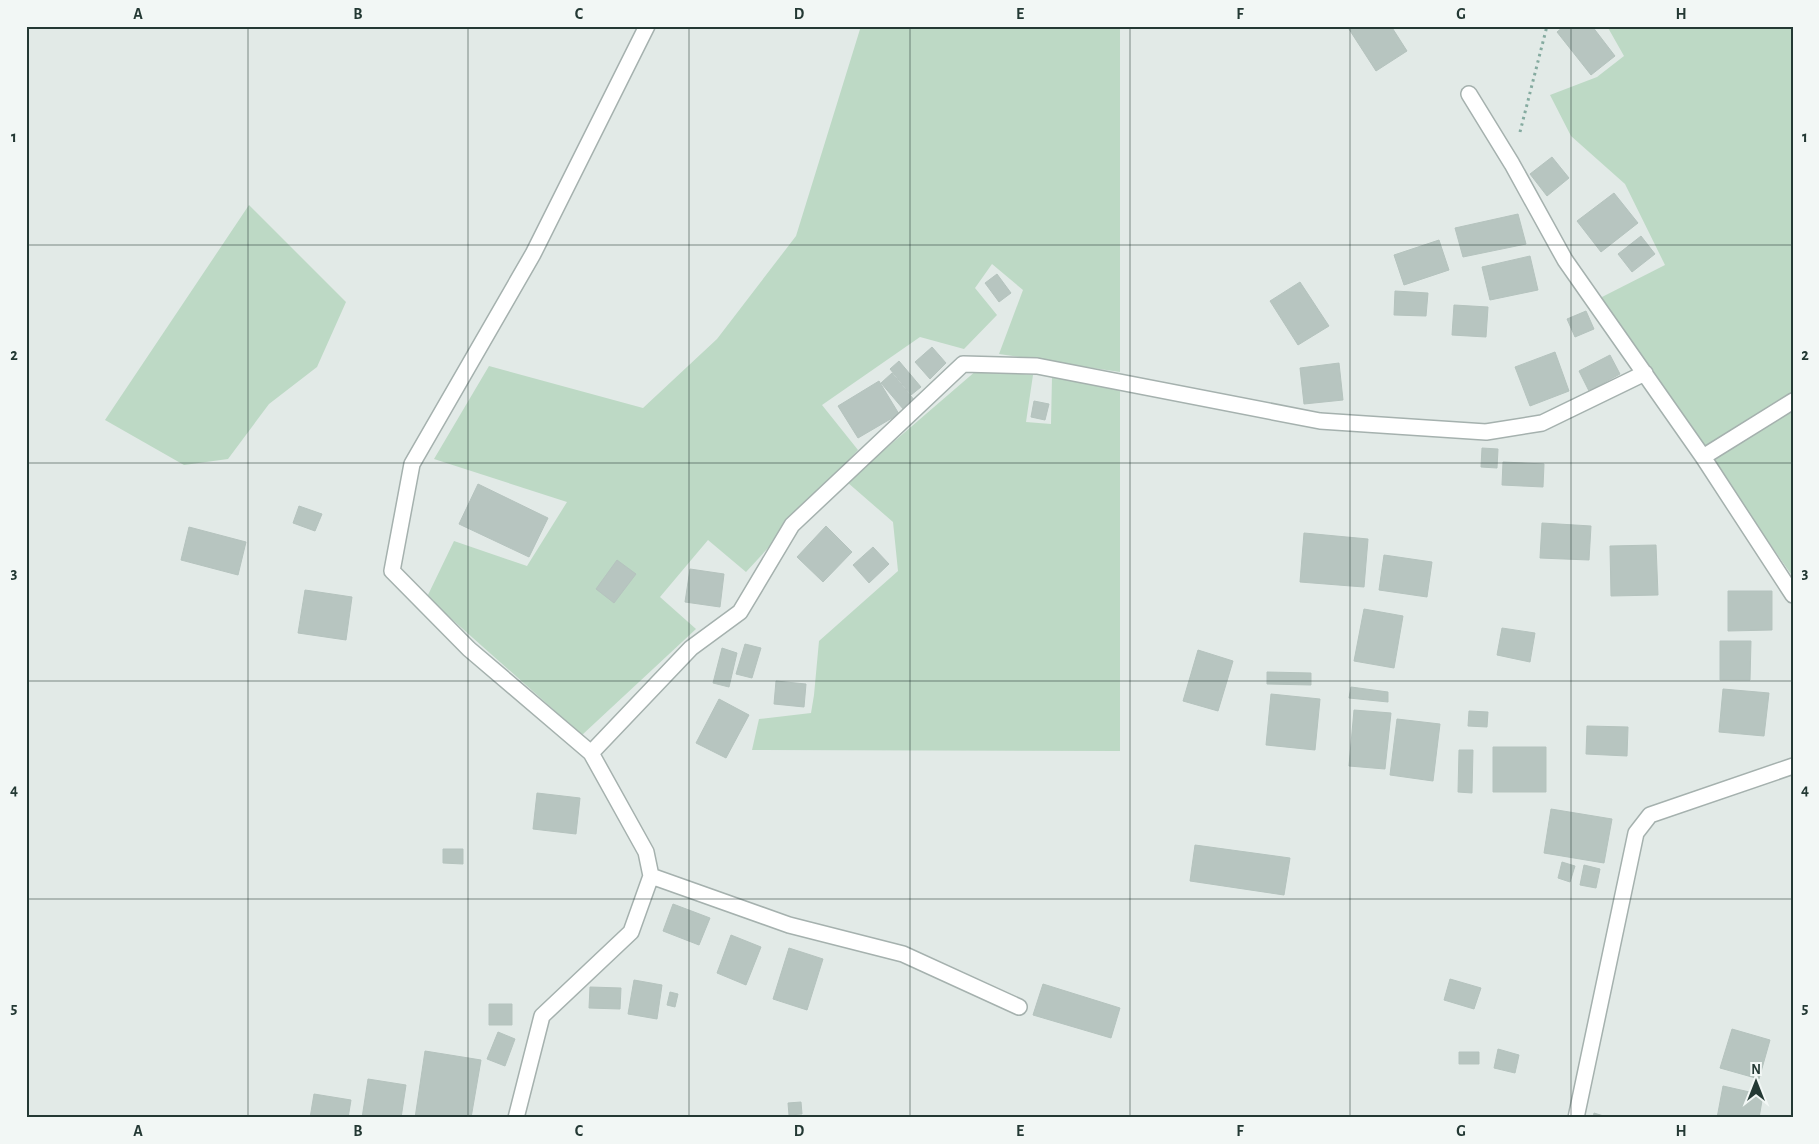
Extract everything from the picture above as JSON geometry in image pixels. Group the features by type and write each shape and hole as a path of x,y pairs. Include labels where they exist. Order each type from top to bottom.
{"street":[{"path":"516,1118 542,1016 631,932 651,876 646,852 591,753 469,649 392,571 412,464 533,254 647,26"},
{"path":"1469,94 1512,164 1565,260 1703,457 1793,595"},
{"path":"591,753 691,648 740,612 792,524 963,364 1037,366 1320,421 1486,432 1542,423 1645,373"},
{"path":"1703,457 1793,401"},
{"path":"1576,1118 1636,833 1650,815 1793,766"},
{"path":"651,876 789,924 903,954 1019,1007"}],"path":[{"path":"1512,164 1546,26"}],"green space":[{"path":"861,26 1120,26 1120,372 999,354 1023,290 992,264 975,288 997,315 964,349 920,337 822,405 858,450 746,572 708,540 660,597 696,629 582,735 427,597 454,541 527,566 567,502 434,459 489,366 643,408 717,339 796,236"},
{"path":"1607,26 1793,26 1793,396 1705,453 1600,298 1665,265 1625,184 1571,136 1550,95 1597,77 1624,56"},
{"path":"249,205 346,302 317,367 269,404 228,459 184,465 105,420"},
{"path":"977,370 1033,375 1026,422 1051,424 1052,377 1120,390 1120,751 752,750 759,719 811,713 819,641 898,571 893,522 847,482"},
{"path":"1793,407 1793,577 1711,459"}],"building":[{"path":"1347,26 1391,26 1407,51 1376,71"},
{"path":"1564,26 1592,26 1615,56 1591,75 1557,32"},
{"path":"1552,157 1569,178 1547,196 1530,174"},
{"path":"1614,193 1638,223 1601,252 1577,221"},
{"path":"1518,214 1526,244 1463,257 1455,228"},
{"path":"1641,236 1655,254 1632,272 1618,254"},
{"path":"1439,240 1449,270 1404,285 1394,255"},
{"path":"1530,256 1538,290 1490,300 1482,267"},
{"path":"997,274 1011,293 999,302 985,283"},
{"path":"1300,282 1329,326 1298,345 1270,301"},
{"path":"1395,291 1428,293 1426,316 1394,315"},
{"path":"1454,305 1488,307 1486,337 1452,335"},
{"path":"1586,311 1594,329 1575,337 1567,319"},
{"path":"932,347 946,363 930,379 915,362"},
{"path":"1555,352 1569,391 1530,406 1515,367"},
{"path":"1610,355 1620,374 1589,391 1579,371"},
{"path":"899,361 921,387 911,395 890,369"},
{"path":"1339,363 1343,400 1304,404 1300,368"},
{"path":"892,373 915,401 904,410 881,383"},
{"path":"879,381 899,414 858,438 838,406"},
{"path":"1034,401 1049,404 1045,420 1031,417"},
{"path":"1482,448 1498,449 1497,468 1481,467"},
{"path":"1503,462 1544,464 1543,487 1502,485"},
{"path":"478,484 548,518 529,557 459,524"},
{"path":"299,506 322,514 315,531 293,523"},
{"path":"1542,523 1591,526 1589,560 1540,558"},
{"path":"826,526 852,552 823,582 797,557"},
{"path":"189,527 246,542 238,575 181,560"},
{"path":"1304,533 1368,539 1364,587 1300,582"},
{"path":"1656,545 1658,595 1611,596 1610,546"},
{"path":"873,547 889,564 869,583 853,565"},
{"path":"1384,555 1432,562 1427,597 1379,590"},
{"path":"617,560 636,574 614,603 596,589"},
{"path":"690,569 724,574 720,607 685,602"},
{"path":"305,590 352,597 346,640 298,633"},
{"path":"1728,591 1772,591 1772,630 1728,631"},
{"path":"1364,609 1403,616 1394,668 1354,661"},
{"path":"1502,628 1535,633 1530,662 1497,655"},
{"path":"1720,641 1751,641 1750,680 1720,680"},
{"path":"745,644 761,648 752,678 736,674"},
{"path":"722,648 737,653 729,687 713,683"},
{"path":"1198,650 1233,661 1218,711 1183,701"},
{"path":"1267,672 1311,673 1311,685 1267,684"},
{"path":"776,681 806,684 804,707 774,704"},
{"path":"1351,687 1388,692 1388,702 1349,698"},
{"path":"1723,689 1769,693 1764,736 1719,732"},
{"path":"1271,694 1320,699 1315,750 1266,745"},
{"path":"719,699 749,715 726,758 696,743"},
{"path":"1354,710 1391,713 1385,769 1349,766"},
{"path":"1469,711 1488,712 1487,727 1468,726"},
{"path":"1397,719 1440,724 1433,781 1390,775"},
{"path":"1587,726 1628,727 1627,756 1586,754"},
{"path":"1493,747 1546,747 1546,792 1493,792"},
{"path":"1459,750 1473,750 1472,793 1458,792"},
{"path":"537,793 580,798 576,834 533,829"},
{"path":"1551,809 1612,819 1604,863 1544,853"},
{"path":"1195,845 1290,858 1284,895 1190,881"},
{"path":"443,849 463,849 463,864 443,863"},
{"path":"1562,862 1575,866 1570,882 1558,878"},
{"path":"1584,865 1600,869 1596,888 1580,885"},
{"path":"673,904 710,918 699,945 663,931"},
{"path":"731,935 761,947 746,985 717,973"},
{"path":"789,948 823,959 807,1010 773,999"},
{"path":"1450,979 1481,988 1474,1009 1444,1000"},
{"path":"634,980 662,985 657,1019 628,1014"},
{"path":"1043,984 1120,1008 1111,1038 1033,1015"},
{"path":"590,987 621,988 620,1009 589,1008"},
{"path":"670,992 678,994 675,1007 667,1005"},
{"path":"489,1004 512,1004 512,1025 489,1025"},
{"path":"1732,1029 1770,1040 1759,1079 1720,1068"},
{"path":"498,1032 515,1039 505,1066 487,1059"},
{"path":"1498,1049 1519,1055 1515,1073 1494,1068"},
{"path":"425,1051 481,1060 471,1118 415,1118"},
{"path":"1459,1052 1479,1052 1479,1064 1459,1064"},
{"path":"368,1079 406,1085 401,1118 362,1118"},
{"path":"1723,1086 1763,1095 1759,1118 1717,1118"},
{"path":"314,1094 351,1100 348,1118 310,1118"},
{"path":"801,1102 802,1114 789,1115 788,1103"},
{"path":"1594,1113 1610,1118 1593,1118"}]}
